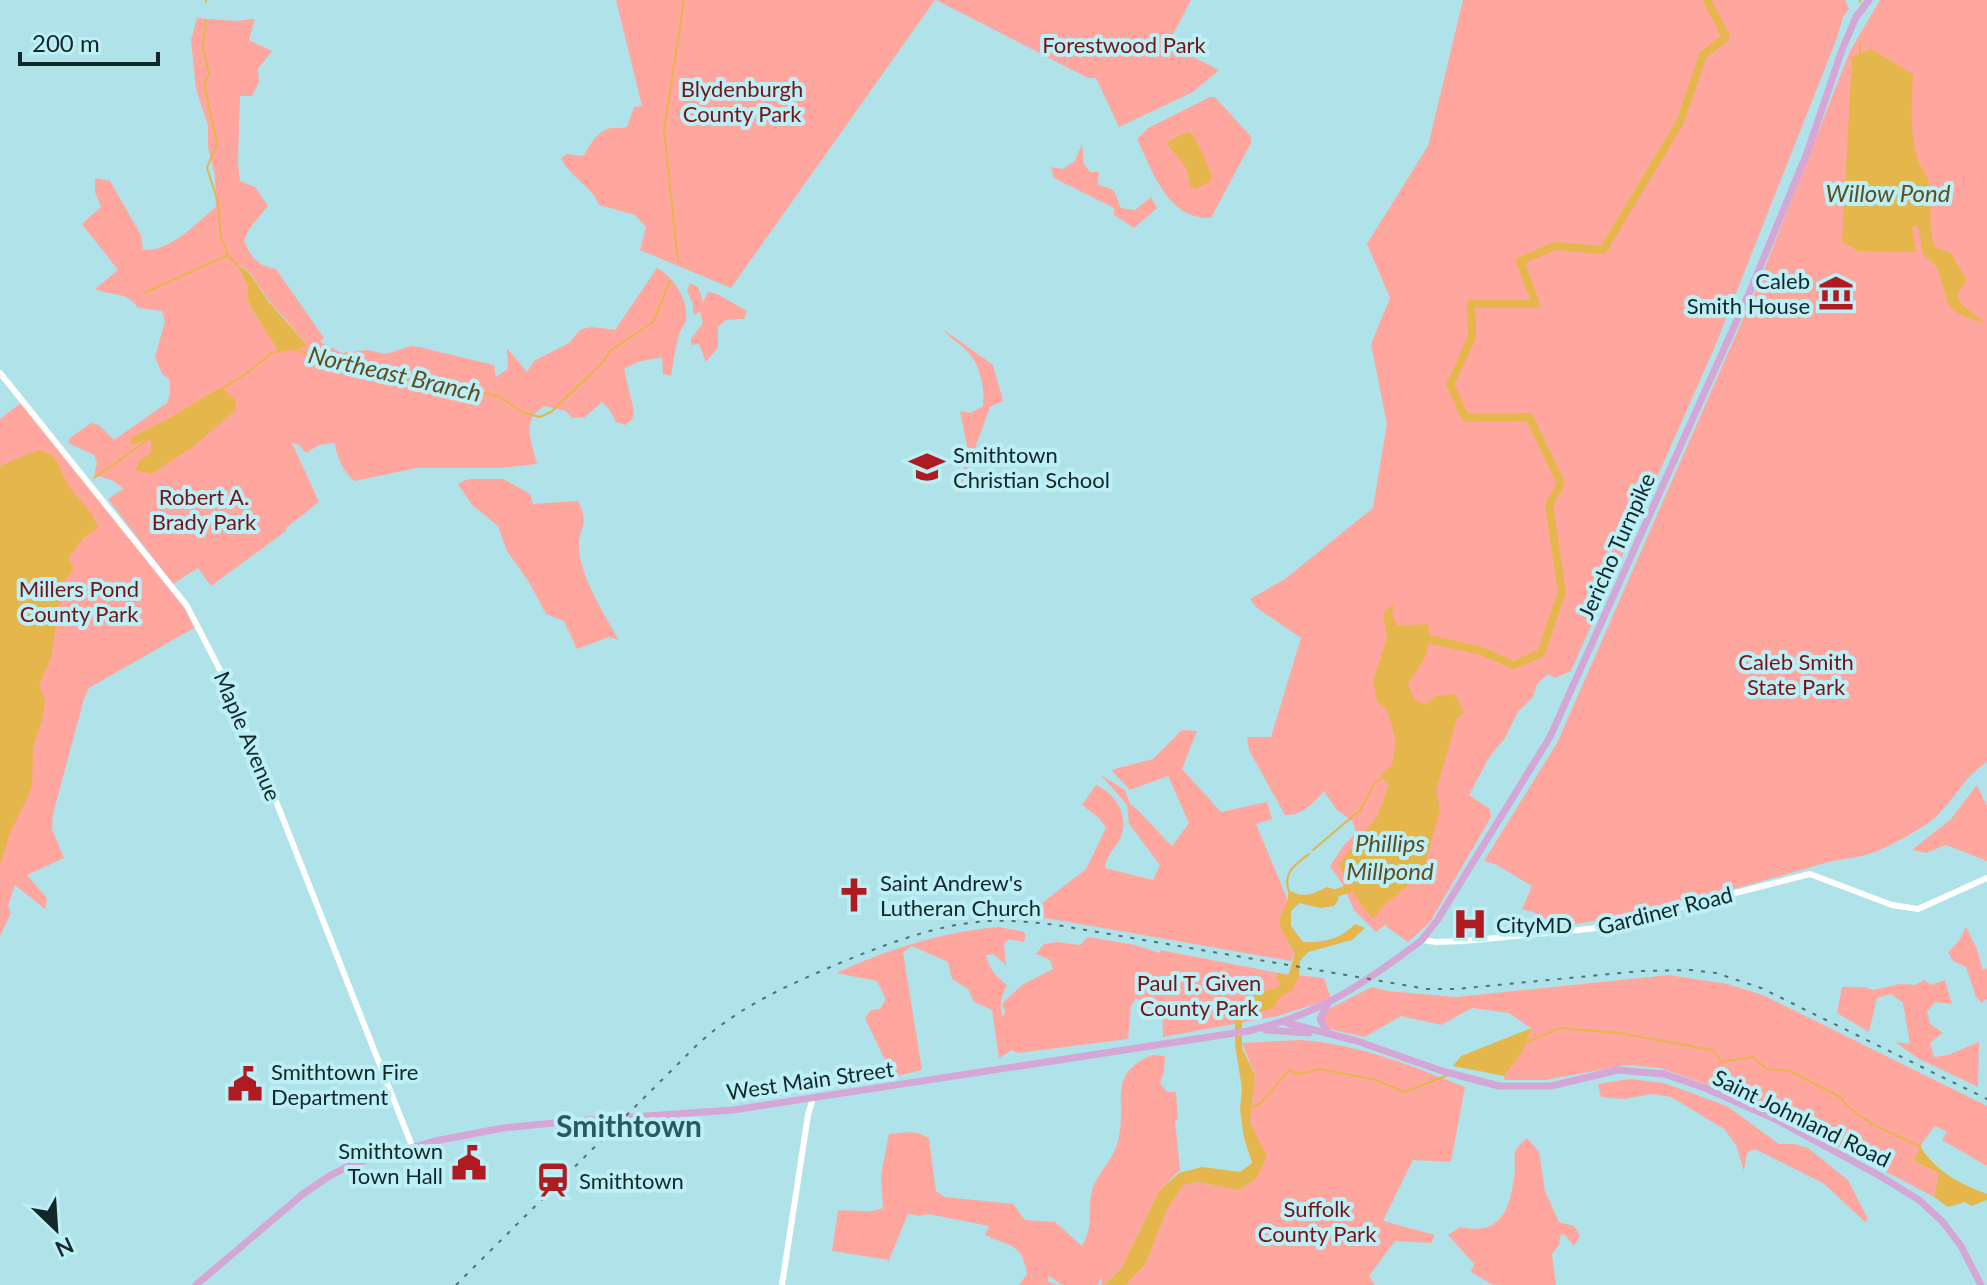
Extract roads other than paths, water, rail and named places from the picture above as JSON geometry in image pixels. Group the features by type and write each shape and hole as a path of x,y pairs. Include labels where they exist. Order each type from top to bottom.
{"main road":[{"name":"Jericho Turnpike","path":"1285,1022 1328,1004 1422,940 1444,910 1550,737 1750,291 1807,153 1842,50 1856,17 1869,0"},
{"name":"Maple Avenue","path":"0,373 187,606 221,672 272,791 412,1146"},
{"name":"Gardiner Road","path":"1422,940 1464,941 1598,928 1810,874 1908,909 1929,905 1987,878"},
{"path":"1328,1004 1320,1019 1328,1033"},
{"path":"1302,1029 1303,1015"},
{"name":"West Main Street","path":"196,1285 303,1194 331,1175 353,1164 412,1146 503,1128 616,1117 727,1111 1248,1031 1285,1022"},
{"name":"Saint Johnland Road","path":"1285,1022 1421,1063"},
{"name":"Saint Johnland Road","path":"1248,1031 1302,1029 1328,1033 1442,1071 1499,1086 1551,1086 1618,1070 1664,1074 1705,1088 1775,1119 1919,1200 1942,1221 1961,1246 1981,1285"},
{"path":"782,1285 813,1098"}],"water":[{"name":"Willow Pond","path":"1871,49 1913,74 1914,142 1930,189 1933,240 1936,248 1950,252 1967,280 1957,295 1961,304 1987,324 1960,315 1949,306 1937,267 1923,254 1918,225 1912,227 1916,252 1858,251 1842,242 1852,57"},
{"path":"1189,132 1212,175 1210,182 1195,189 1189,185 1185,167 1167,144 1169,140"},
{"path":"237,265 251,275 307,347 279,352 250,306 248,286"},
{"path":"221,387 235,400 236,410 190,449 151,474 136,470 139,461 151,453 151,439 130,445 132,437"},
{"path":"38,450 55,459 98,528 83,538 68,559 73,571 63,582 51,658 39,685 45,701 33,747 32,788 10,833 0,866 0,466"},
{"name":"Phillips Millpond","path":"1394,603 1392,615 1398,626 1428,624 1426,656 1408,683 1414,699 1425,705 1436,696 1454,694 1464,711 1457,719 1436,790 1440,810 1423,873 1373,918 1358,900 1339,864 1377,817 1389,784 1380,776 1392,765 1396,741 1387,710 1377,702 1373,681 1387,638 1383,614"},
{"path":"1327,887 1333,889 1339,899 1334,906 1320,908 1300,903 1291,911 1291,926 1303,942 1331,939 1355,924 1365,928 1352,940 1308,952 1300,961 1299,976 1292,990 1280,997 1274,1008 1242,1016 1242,1048 1255,1075 1250,1123 1267,1156 1256,1179 1238,1190 1198,1182 1183,1185 1166,1212 1146,1263 1126,1285 1104,1285 1122,1267 1159,1191 1179,1173 1202,1167 1240,1172 1252,1163 1240,1109 1242,1088 1235,1045 1235,1009 1254,995 1276,988 1280,984 1276,977 1279,973 1288,977 1295,953 1280,919 1288,894 1291,891 1300,895 1309,894"},
{"path":"1532,1028 1523,1051 1504,1076 1453,1066 1461,1056"},
{"path":"1920,1146 1941,1170 1987,1194 1987,1200 1971,1206 1965,1202 1948,1207 1934,1197 1939,1173 1914,1161"}],"waterway":[{"name":"Northeast Branch","path":"678,261 664,131 684,0"},
{"path":"1422,646 1429,639 1481,651 1514,665 1541,653 1562,592 1549,505 1561,483 1529,417 1466,418 1450,385 1472,337 1471,304 1536,304 1520,261 1555,246 1603,250 1680,122 1703,55 1726,37 1707,0"},
{"path":"206,21 203,48 209,74 204,84 217,143 207,168 218,202 221,237 228,255"},
{"path":"1860,43 1860,54"},
{"path":"144,293 228,255 238,266"},
{"name":"Northeast Branch","path":"290,348 345,366 499,396 524,413 540,417 551,412 603,362 610,351 653,322 670,281"},
{"name":"Northeast Branch","path":"223,388 271,353 280,351"},
{"name":"Northeast Branch","path":"94,478 152,437"},
{"path":"1313,850 1360,810 1375,783 1384,776"},
{"path":"1290,894 1288,875 1309,854"},
{"path":"1327,896 1351,888 1360,880"},
{"path":"1527,1042 1560,1028 1619,1033 1713,1050 1722,1062 1753,1057 1767,1069 1790,1071 1840,1097 1866,1120 1920,1146"},
{"path":"1252,1107 1261,1103 1289,1070 1299,1074 1320,1069 1376,1080 1404,1092 1446,1076"}],"railway":[{"path":"456,1285 698,1044 732,1017 788,986 863,954 960,924 1007,921 1057,925 1427,989 1456,989 1641,971 1716,973 1761,988 1987,1099"}],"place":[{"name":"Caleb Smith House","path":"1836,293"},
{"name":"Smithtown Christian School","path":"927,467"},
{"name":"Saint Andrew's Lutheran Church","path":"854,895"},
{"name":"CityMD","path":"1470,924"},
{"name":"Smithtown Fire Department","path":"245,1084"},
{"name":"Smithtown Town Hall","path":"469,1163"},
{"name":"Smithtown","path":"553,1180"}],"district":[{"name":"Smithtown","path":"629,1125"}],"park label":[{"name":"Forestwood Park","path":"1124,44"},
{"name":"Blydenburgh County Park","path":"742,100"},
{"name":"Robert A. Brady Park","path":"204,508"},
{"name":"Millers Pond County Park","path":"79,600"},
{"name":"Caleb Smith State Park","path":"1796,674"},
{"name":"Paul T. Given County Park","path":"1199,994"},
{"name":"Suffolk County Park","path":"1317,1220"}]}
